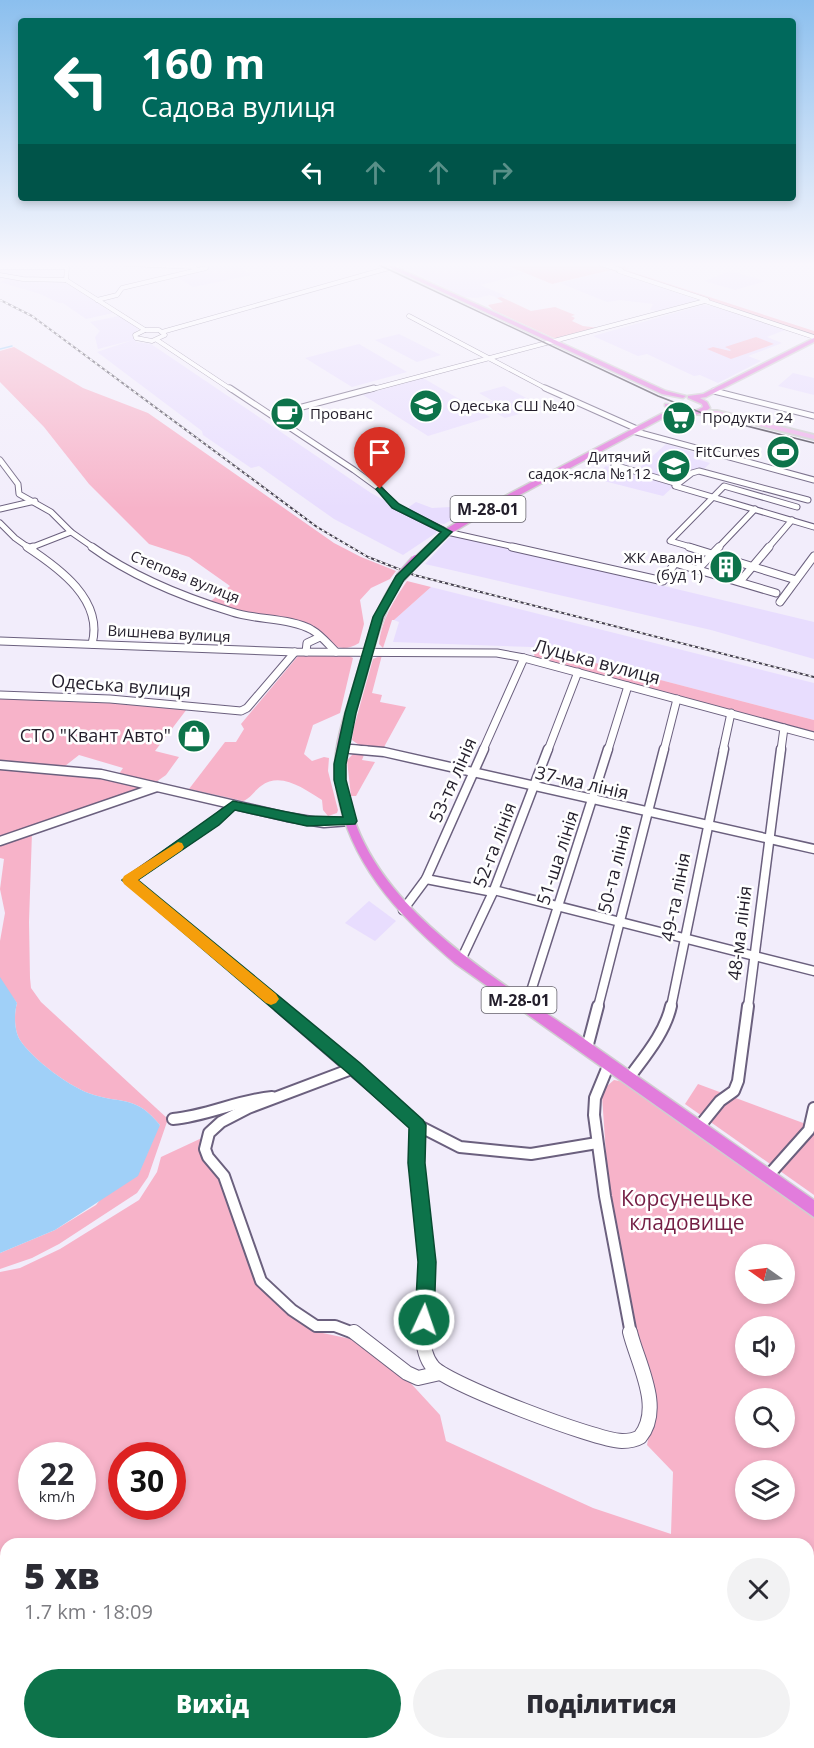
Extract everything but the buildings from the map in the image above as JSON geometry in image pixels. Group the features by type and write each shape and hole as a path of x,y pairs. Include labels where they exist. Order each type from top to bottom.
{"highway":[{"path":"559,346 664,393 706,401"},
{"path":"664,393 667,404 673,410 686,413 705,410 706,401 714,391 797,346"},
{"path":"663,415 667,404 673,398 687,397"},
{"name":"М-28-01","path":"686,413 663,415 447,532 416,560 400,578 378,617 342,748 340,780 350,821 369,864 403,909 430,935 461,960 814,1209"}],"main road":[{"path":"706,401 717,413"},
{"path":"699,412 717,413 814,437"}],"street":[{"path":"166,346 380,489 396,506 447,532 663,581 675,563 776,593"},
{"path":"466,346 536,384 635,430 814,480"},
{"path":"272,415 537,346"},
{"path":"714,391 814,416"},
{"name":"Степова вулиця","path":"0,460 18,484 20,494 51,512 71,532 114,562 175,591 234,613 276,620 312,630 336,652"},
{"path":"614,465 678,484"},
{"path":"808,500 703,471 692,473 675,486 814,527"},
{"path":"796,580 670,541 724,486 797,507"},
{"path":"742,579 797,507 814,493"},
{"path":"0,509 35,501"},
{"path":"697,570 755,509"},
{"path":"0,523 14,538 67,574 77,585 91,613 96,631 92,644"},
{"path":"30,548 71,532"},
{"path":"780,602 814,556"},
{"path":"306,652 308,643 320,637"},
{"name":"Вишнева вулиця","path":"0,641 336,652"},
{"name":"Луцька вулиця","path":"336,652 478,651 524,657 814,736"},
{"name":"Одеська вулиця","path":"0,695 110,699 241,711 247,708 295,652"},
{"name":"53-тя лінія","path":"403,909 420,890 426,879 524,657"},
{"name":"52-га лінія","path":"461,960 494,891 578,672"},
{"name":"51-ша лінія","path":"523,1003 532,988 628,686"},
{"name":"50-та лінія","path":"587,1048 677,699"},
{"name":"49-та лінія","path":"629,1078 664,1028 685,939 731,713"},
{"name":"48-ма лінія","path":"699,1127 720,1101 734,1091 738,1081 784,728"},
{"name":"37-ма лінія","path":"342,748 384,752 533,788 814,849"},
{"path":"0,765 89,772 307,821 350,821"},
{"path":"0,841 157,787"},
{"path":"233,805 215,821 129,880 354,1068 417,1125 460,1147 479,1150 531,1154 597,1143"},
{"path":"426,879 494,891 814,971"},
{"path":"417,1125 417,1163 427,1262 423,1340 426,1356 432,1366 440,1373 573,1428 618,1441 637,1439 643,1435 649,1410 630,1334 594,1115 595,1098 609,1064"},
{"path":"354,1068 248,1108 221,1122 209,1133 206,1149 208,1157 224,1176 261,1281 292,1310 316,1326 336,1326 354,1332 417,1378 440,1373"},
{"path":"173,1119 186,1118 259,1098 281,1097"},
{"path":"768,1176 809,1130 814,1108"}],"shaded area":[{"path":"97,346 111,346 98,349"},
{"path":"116,346 153,346 371,493 437,529 436,533 403,555 334,519 259,466 251,468 203,435 202,431 97,352"},
{"path":"353,346 362,346 407,372 352,387 305,358"},
{"path":"386,346 422,346 441,355 417,362"},
{"path":"615,346 775,346 748,356 761,361 718,383 700,375 694,376 647,354 638,356"},
{"path":"793,373 814,378 814,395 778,386"},
{"name":"Одеська СШ №40","path":"423,378 490,417 428,436 363,395"},
{"path":"504,386 543,407 505,418 481,405 493,401 479,393"},
{"name":"Дитячий садок-ясла №112","path":"666,444 696,453 693,458 710,463 703,470 688,473 677,482 637,470"},
{"path":"606,466 674,486 663,496 592,478"},
{"path":"416,502 432,508 451,507 465,513 444,524 437,523 409,510 409,507"},
{"path":"455,536 814,622 814,659 711,630 425,564 449,538"},
{"path":"431,587 814,683 814,720 532,647 393,642 399,622 394,620"},
{"path":"369,901 396,921 375,941 345,923"}],"green space":[{"path":"769,346 731,359 707,349 713,347 731,350 725,347"},
{"path":"14,347 83,388 148,413 334,543 396,571 390,579 371,588 360,600 364,624 359,643 347,648 335,647 315,632 207,604 230,586 189,557 149,544 89,484 44,427 0,382 0,351"},
{"path":"407,581 431,587 392,620 383,648 379,644 385,619"},
{"path":"533,649 584,660 814,720 814,734 535,658"},
{"path":"345,654 353,658 340,713 313,725 304,754 312,761 324,757 329,758 328,771 337,813 328,816 323,810 322,800 284,781 269,782 243,801 189,789 225,742 236,742 244,729 241,724 298,656"},
{"path":"382,655 372,693 382,695 380,702 406,707 384,747 372,748 352,740 373,659"},
{"path":"0,695 190,705 155,751 179,757 166,775 156,782 119,774 123,768 79,755 65,766 0,761"},
{"path":"356,751 365,752 362,760 375,762 356,796 351,796 347,760"},
{"path":"0,768 88,775 152,789 32,832 30,978 31,988 41,1002 168,1119 148,1177 137,1193 59,1244 32,1258 0,1269 0,1253 55,1230 96,1205 160,1125 137,1105 94,1095 75,1087 34,1056 18,1036 15,1022 17,1003 0,980 0,941 5,913 0,889 4,859 0,858"},
{"name":"Корсунецьке кладовище","path":"614,1080 629,1083 814,1212 814,1538 0,1538 0,1272 20,1268 60,1249 139,1200 157,1172 161,1157 204,1137 223,1178 259,1282 287,1314 313,1331 351,1339 405,1377 440,1415 446,1441 593,1508 671,1534 673,1472 647,1445 654,1409 637,1345 607,1169 602,1096 607,1086"},
{"path":"698,1084 814,1127 814,1195 685,1104"}],"water":[{"path":"0,977 17,1003 15,1022 18,1036 34,1056 75,1087 94,1095 137,1105 160,1125 138,1176 55,1230 0,1253"}],"waterway":[{"path":"0,349 12,346"}],"tram line":[{"path":"551,346 658,396 715,418 814,443"}],"railway":[{"path":"72,346 317,527 368,557 414,575 814,677"}],"slow traffic":[{"path":"178,847 129,880 271,999"}],"place":[{"name":"Одеська СШ №40","path":"426,406"},
{"name":"Прованс","path":"287,414"},
{"name":"Продукти 24","path":"679,418"},
{"name":"FitCurves","path":"783,452"},
{"name":"Дитячий садок-ясла №112","path":"674,466"},
{"name":"ЖК Авалон (буд 1)","path":"726,567"},
{"name":"СТО \"Квант Авто\"","path":"194,736"}],"route":[{"path":"380,489 396,506 447,532 400,578 378,617 371,637 342,748 340,764 340,780 350,821 335,823 307,821 233,805 215,821 129,880 354,1068 417,1125 417,1163 427,1262 424,1320"}]}
